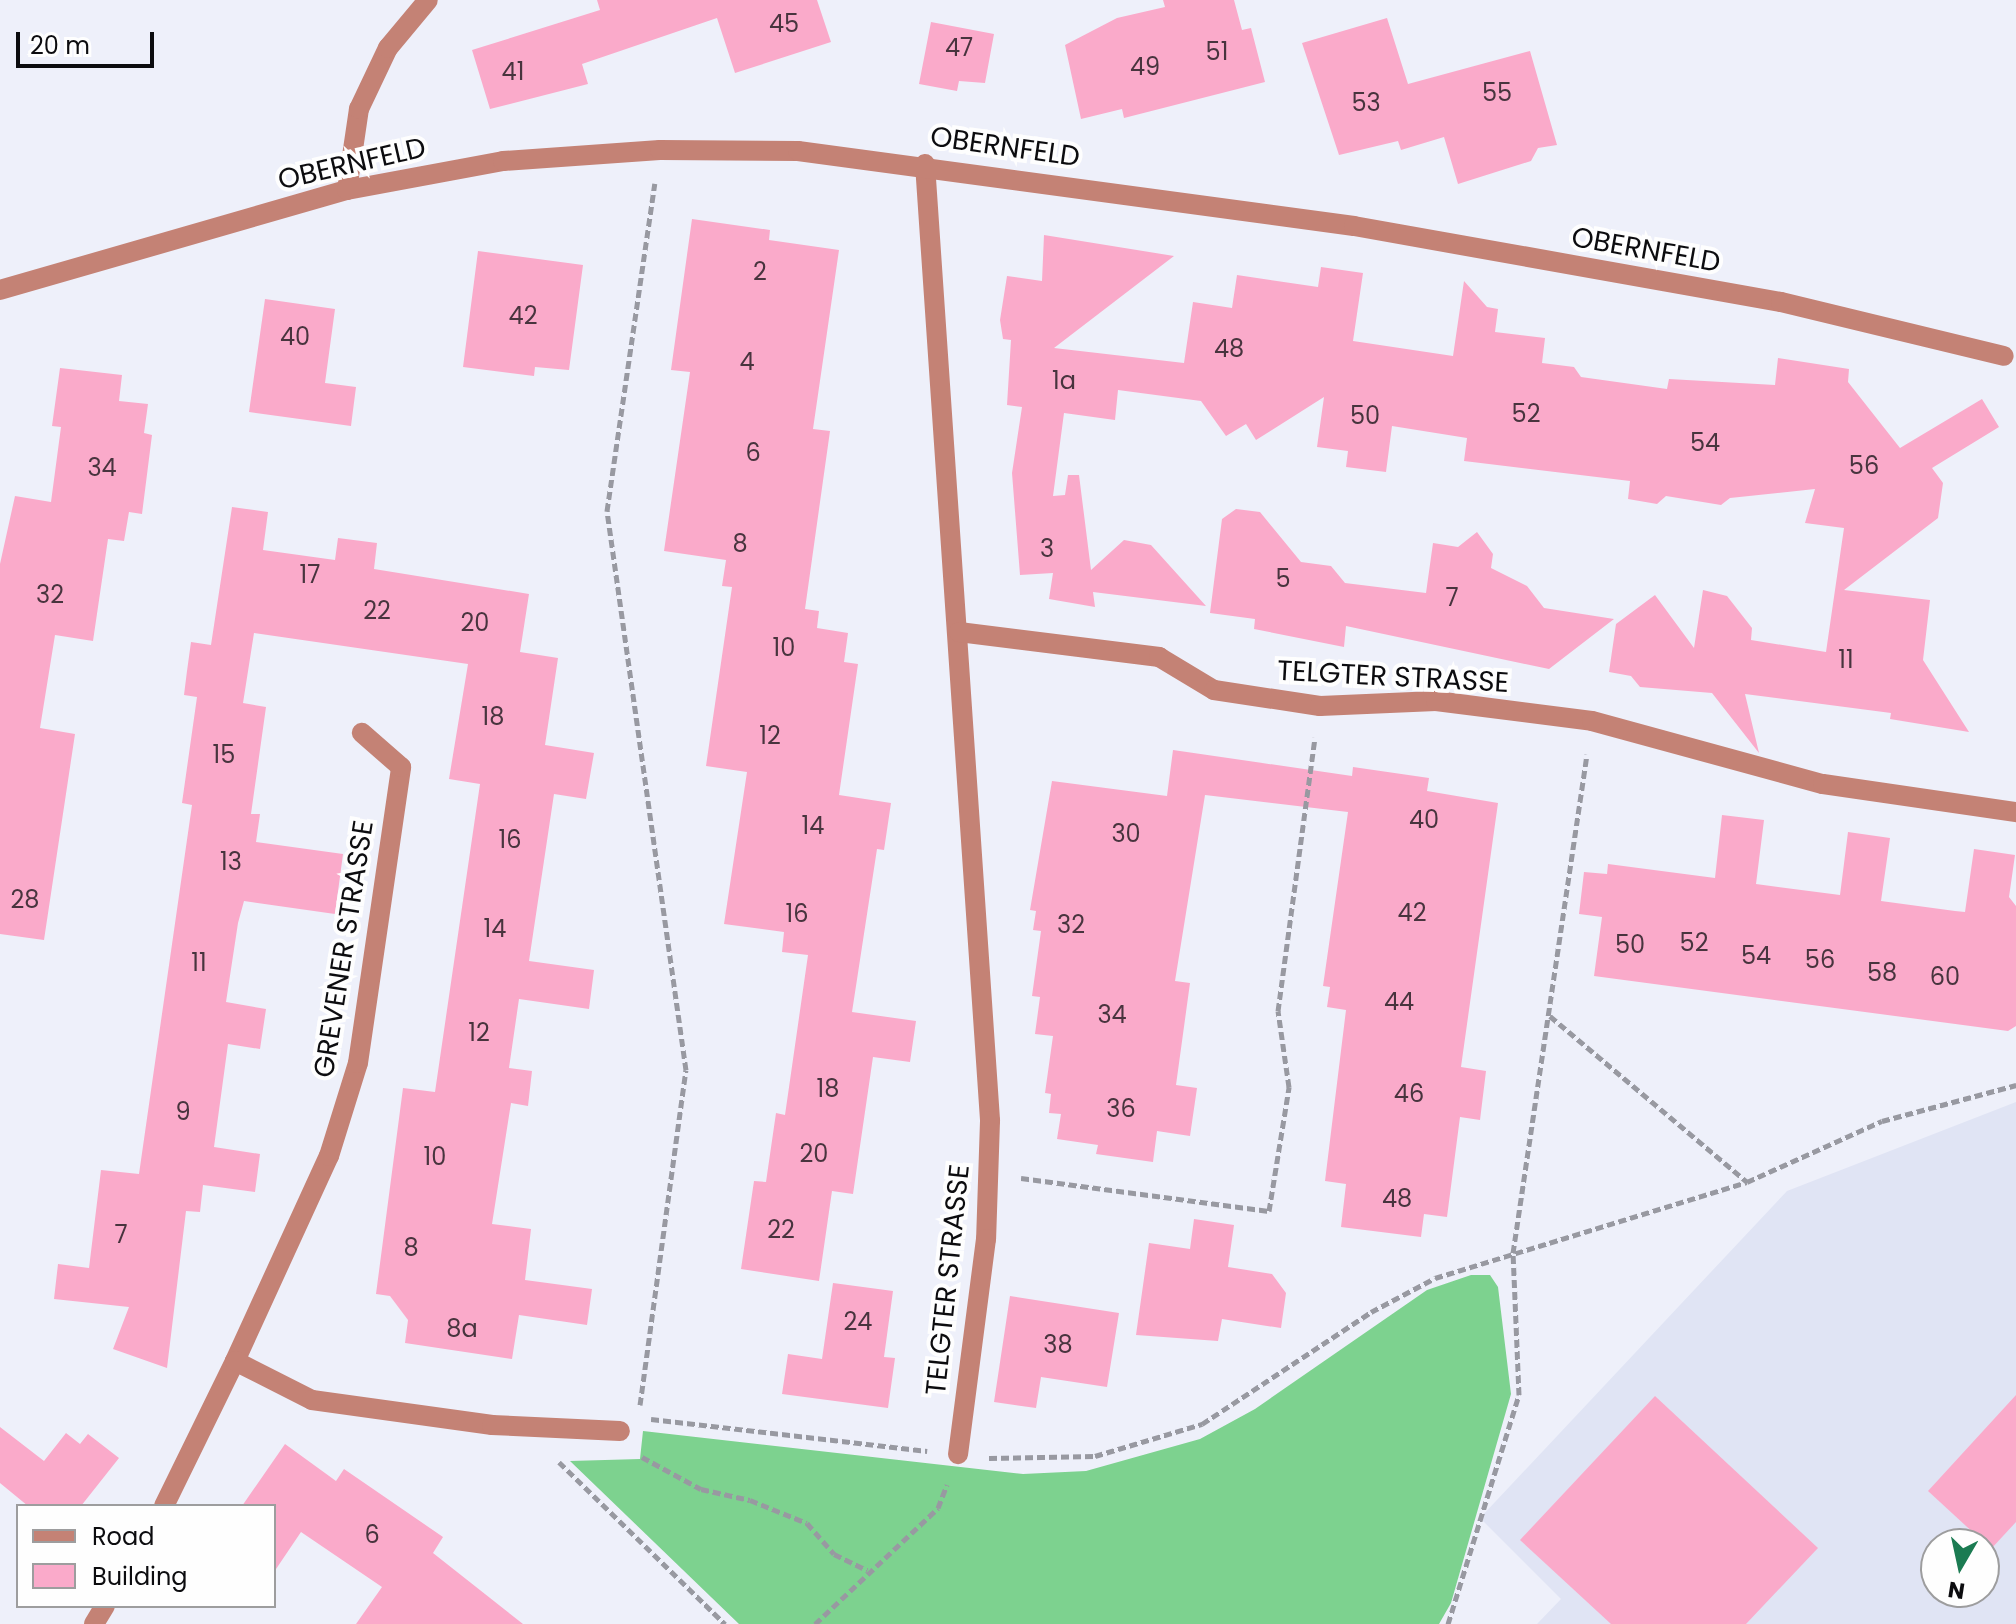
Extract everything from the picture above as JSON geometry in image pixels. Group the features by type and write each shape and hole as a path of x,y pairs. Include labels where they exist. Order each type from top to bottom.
{"street":[{"path":"347,190 359,109 388,48 428,0"},
{"name":"OBERNFELD","path":"0,290 347,190 503,161 660,150 798,151 925,164 1370,229 1781,302 2004,356"},
{"name":"TELGTER STRASSE","path":"925,164 959,632 957,709 990,1121 986,1239 958,1454"},
{"name":"TELGTER STRASSE","path":"959,632 1159,657 1214,690 1320,706 1436,701 1592,721 1823,784 2016,812"},
{"name":"GREVENER STRASSE","path":"165,1504 329,1156 358,1063 401,767 362,733"},
{"path":"235,1361 312,1400 539,1426 620,1431"}],"path":[{"path":"660,150 607,511 686,1070 639,1417 1025,1462 1095,1456 1188,1429 1263,1389 1371,1312 1435,1278 1747,1182 1882,1121 2016,1085"},
{"path":"988,1173 1269,1211 1289,1087 1278,1011 1320,706"},
{"path":"1448,1624 1519,1395 1513,1253 1592,721"},
{"path":"1549,1015 1747,1182"},
{"path":"539,1426 560,1465 725,1624"},
{"path":"620,1431 646,1462 701,1489 750,1500 807,1523 834,1554 867,1570"},
{"path":"815,1624 867,1570 938,1508 958,1454"}],"shaded area":[{"path":"2016,1102 2016,1624 1537,1624 1561,1599 1480,1518 1787,1191"}],"green space":[{"path":"1471,1275 1490,1275 1498,1287 1511,1394 1451,1603 1439,1624 739,1624 570,1461 640,1459 643,1431 1023,1474 1086,1471 1200,1439 1255,1409 1427,1290"}],"building":[{"path":"597,0 817,0 831,42 735,73 717,18 582,64 588,84 490,109 472,50 600,10"},
{"path":"1163,0 1234,0 1242,30 1251,28 1265,82 1124,118 1122,109 1081,119 1065,45 1117,18 1165,7"},
{"path":"1387,18 1408,84 1530,51 1557,145 1538,148 1531,161 1458,184 1444,137 1401,150 1398,141 1339,155 1302,43"},
{"path":"931,22 994,34 985,83 959,81 957,91 919,84"},
{"path":"692,219 770,230 769,240 839,250 813,429 830,431 805,609 819,611 817,628 848,633 844,662 858,664 839,795 891,803 884,850 877,849 852,1012 916,1021 910,1062 873,1057 853,1194 832,1191 819,1281 741,1269 754,1181 766,1182 776,1113 785,1115 808,955 782,952 784,932 724,924 747,772 706,766 732,587 722,586 726,560 664,551 690,372 671,370"},
{"path":"1044,235 1174,256 1054,348 1184,363 1193,302 1232,308 1237,275 1318,287 1321,267 1363,273 1353,341 1453,356 1464,281 1487,307 1498,309 1495,332 1545,338 1542,363 1574,367 1581,377 1667,389 1669,379 1775,385 1778,358 1849,369 1848,382 1900,448 1982,399 1999,427 1932,468 1943,483 1938,518 1844,590 1930,600 1923,660 1969,732 1890,719 1891,713 1745,694 1759,753 1712,693 1640,687 1631,676 1609,672 1616,624 1655,595 1694,648 1703,590 1727,596 1752,628 1751,640 1826,652 1844,528 1805,523 1815,489 1730,498 1721,505 1666,496 1657,504 1628,499 1630,481 1464,461 1467,438 1392,426 1386,472 1346,467 1348,451 1317,447 1324,397 1256,440 1246,424 1226,436 1201,401 1118,390 1115,420 1064,413 1053,496 1065,495 1068,475 1079,475 1091,570 1124,540 1151,545 1206,606 1093,592 1095,607 1049,599 1053,573 1020,575 1012,473 1022,407 1007,405 1011,340 1003,339 1000,320 1007,276 1042,281"},
{"path":"478,251 583,265 569,370 535,367 534,376 463,367"},
{"path":"265,299 335,309 325,383 356,387 351,426 249,412"},
{"path":"60,368 122,375 119,401 148,404 144,433 152,435 142,514 129,512 124,541 108,539 93,641 55,635 40,728 75,734 44,940 0,934 0,564 15,496 51,502 61,427 52,426"},
{"path":"232,507 268,512 263,550 335,560 338,538 377,543 374,569 529,594 520,652 558,658 545,745 594,753 586,799 554,794 529,961 594,970 589,1009 519,999 509,1068 532,1071 528,1106 511,1103 492,1224 531,1229 525,1280 592,1289 587,1325 519,1315 512,1359 405,1343 408,1320 390,1296 376,1294 403,1088 435,1092 480,784 449,779 468,664 254,633 243,703 266,707 251,814 260,814 256,842 343,854 335,914 244,901 238,923 226,1002 266,1009 260,1049 228,1044 214,1147 260,1154 255,1192 203,1185 200,1212 186,1211 167,1368 113,1349 129,1307 54,1299 58,1264 89,1268 101,1170 139,1174 192,805 182,803 197,697 184,695 191,642 211,645"},
{"path":"1236,509 1260,512 1301,562 1331,566 1345,583 1426,593 1433,543 1458,547 1477,532 1493,554 1491,568 1527,586 1544,608 1614,619 1549,669 1346,626 1344,647 1254,629 1255,619 1210,613 1222,519"},
{"path":"1173,750 1352,776 1353,767 1429,778 1427,791 1498,803 1461,1067 1486,1071 1480,1120 1460,1117 1447,1217 1424,1214 1421,1237 1341,1227 1346,1184 1325,1181 1346,1010 1327,1007 1330,987 1323,986 1348,812 1205,795 1175,981 1190,983 1176,1085 1197,1088 1190,1136 1157,1131 1153,1162 1096,1154 1098,1145 1057,1139 1061,1114 1049,1113 1051,1094 1045,1093 1053,1036 1035,1034 1040,997 1032,996 1041,931 1033,930 1036,911 1030,910 1052,781 1167,796"},
{"path":"1722,815 1764,820 1756,884 1840,895 1848,832 1890,838 1881,901 1965,912 1974,849 2015,855 2009,897 2016,906 2016,1026 2008,1031 1594,976 1602,917 1579,914 1584,872 1607,874 1608,864 1715,878"},
{"path":"1194,1219 1234,1225 1228,1267 1272,1274 1286,1293 1281,1328 1222,1319 1218,1341 1136,1335 1149,1243 1190,1249"},
{"path":"833,1283 893,1291 884,1357 895,1358 888,1408 782,1394 788,1354 822,1359"},
{"path":"1010,1296 1119,1313 1107,1387 1041,1377 1036,1408 994,1402"},
{"path":"2016,1395 2016,1522 2000,1539 2000,1528 1968,1528 1928,1491"},
{"path":"1655,1396 1818,1548 1746,1624 1611,1624 1520,1540"},
{"path":"0,1427 44,1461 66,1433 80,1444 88,1434 119,1458 83,1504 26,1504 0,1483"},
{"path":"285,1444 336,1481 344,1469 443,1537 433,1553 523,1624 356,1624 382,1587 301,1532 276,1569 276,1504 243,1504"}]}
